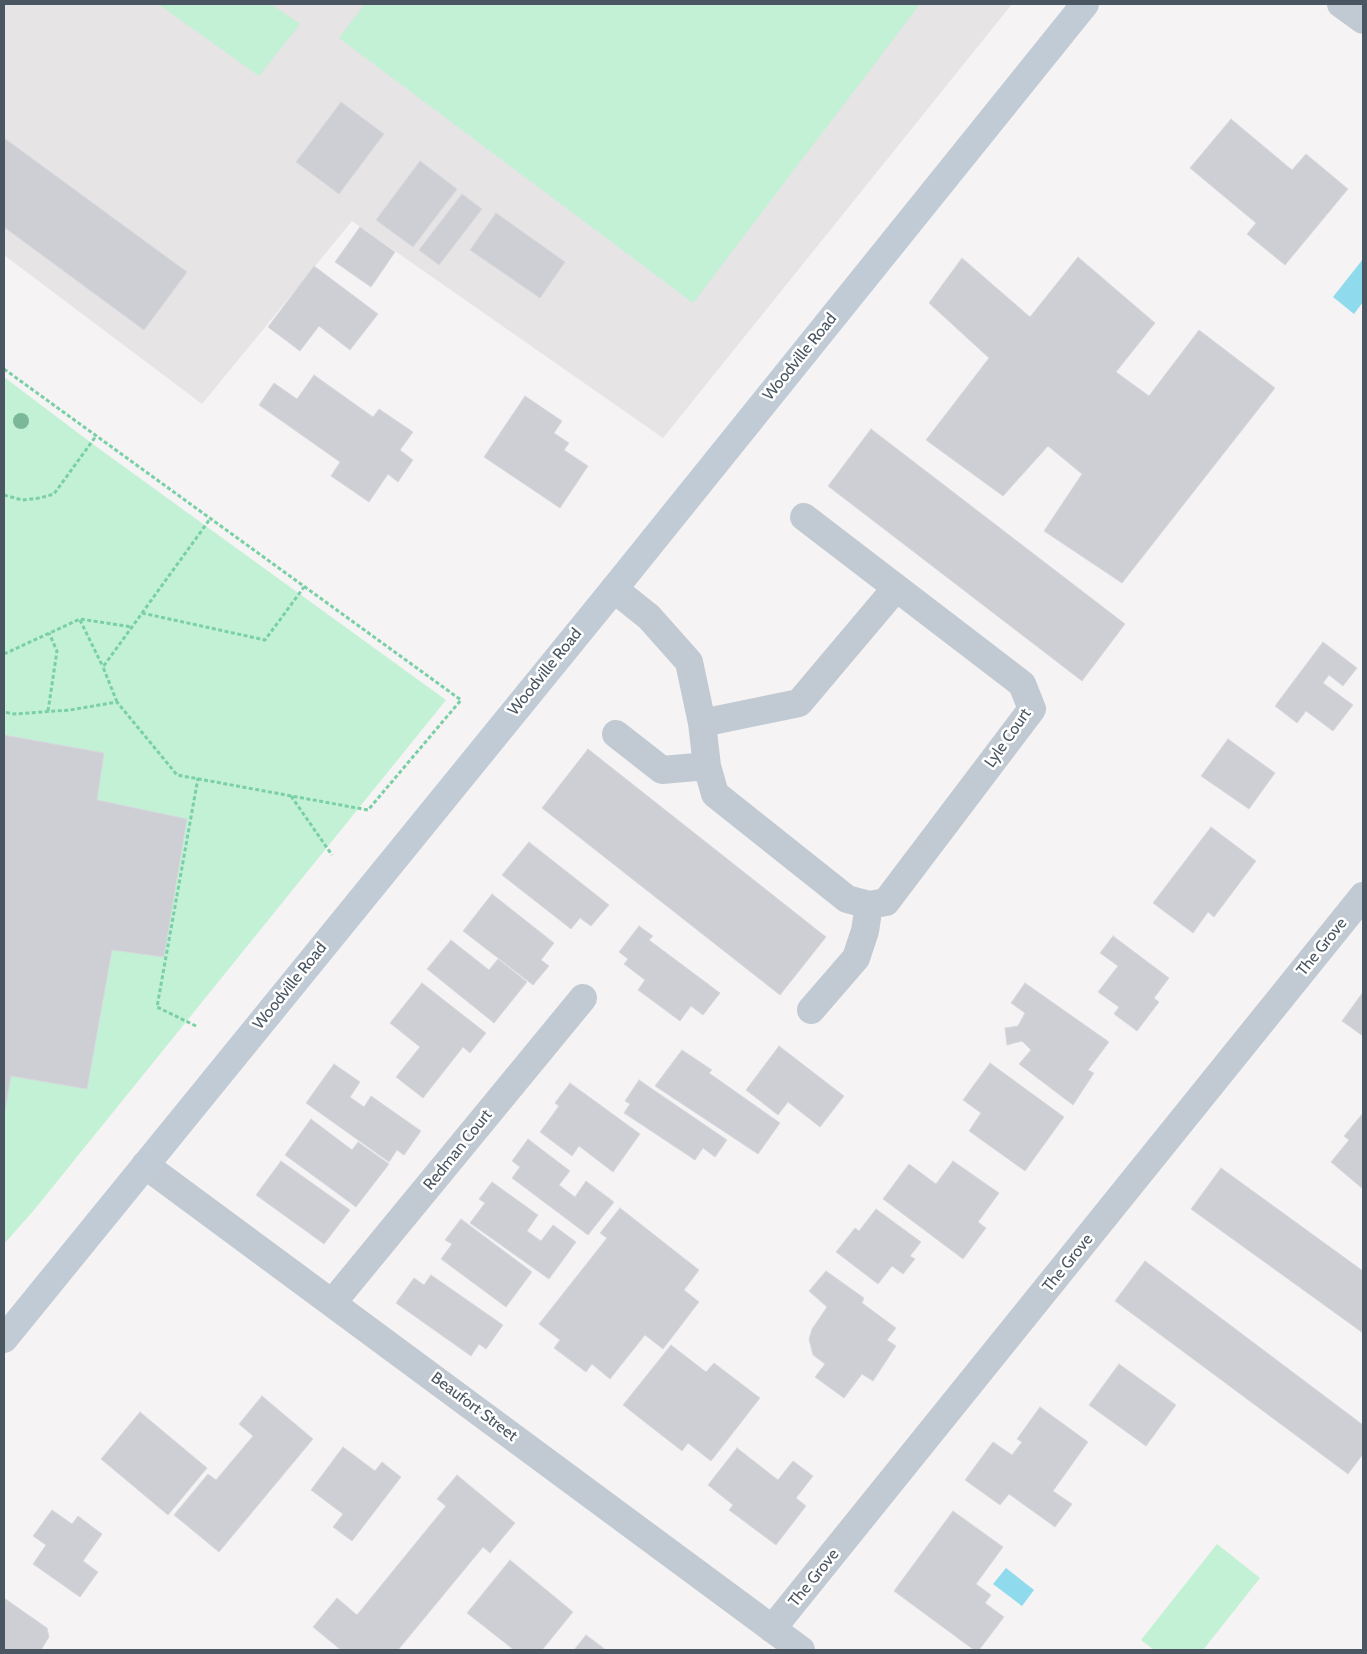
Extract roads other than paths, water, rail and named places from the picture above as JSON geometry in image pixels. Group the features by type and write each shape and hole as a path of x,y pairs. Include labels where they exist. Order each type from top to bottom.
{"main road":[{"name":"Woodville Road","path":"4,1339 614,589 1085,4"}],"street":[{"path":"1342,4 1363,20"},
{"name":"Lyle Court","path":"804,518 1022,684 1032,709 886,902 868,905"},
{"path":"702,723 799,703 896,588"},
{"path":"614,589 649,617 690,662 702,723 707,766 715,794 847,899 868,905 865,931 856,958 811,1010"},
{"path":"616,734 662,770 707,766"},
{"name":"The Grove","path":"772,1629 1363,896"},
{"name":"Redman Court","path":"333,1302 583,998"},
{"name":"Beaufort Street","path":"145,1165 333,1302 801,1650"}],"water":[{"path":"1363,259 1363,302 1354,314 1333,297"},
{"path":"1006,1568 1034,1590 1022,1606 993,1584"}]}
